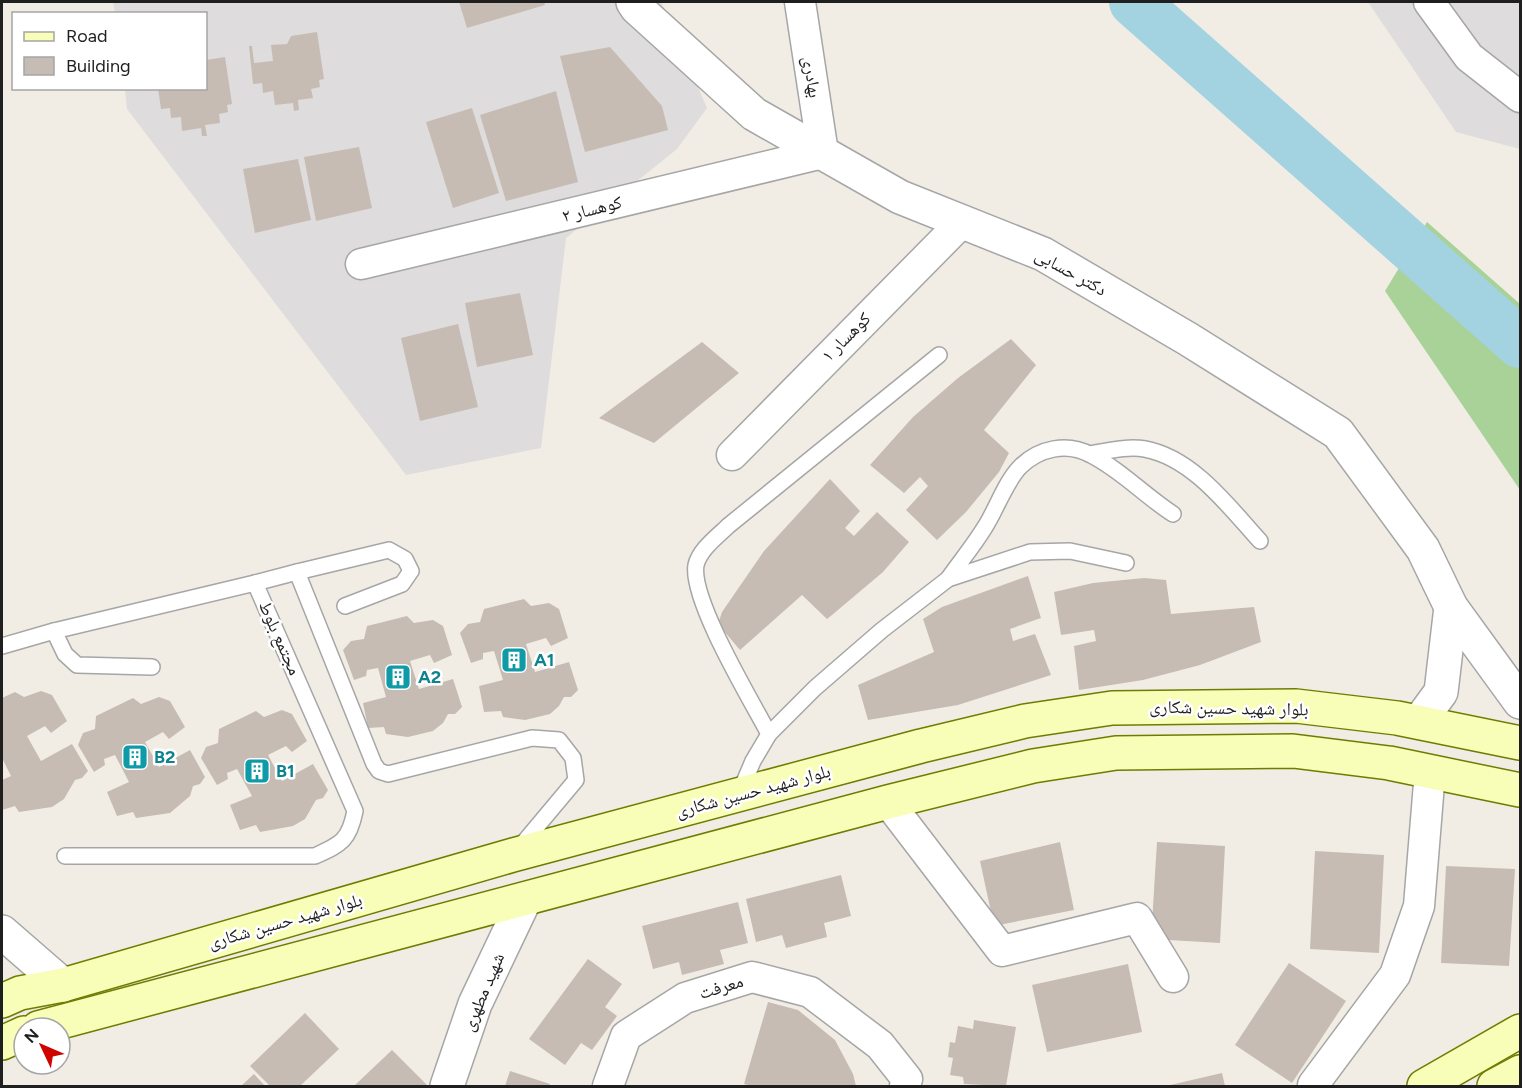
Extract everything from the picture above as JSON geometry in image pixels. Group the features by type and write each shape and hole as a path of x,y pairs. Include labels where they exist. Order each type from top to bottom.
{"main road":[{"name":"بلوار شهید حسین شکاری","path":"2,1001 20,993 63,985 513,855 739,794 1024,722 1112,708 1296,706 1419,723 1521,743"},
{"path":"72,1018 888,802 1033,766 1116,753 1293,751 1430,771 1521,790"},
{"path":"513,855 525,899"},
{"path":"63,985 86,1014"},
{"path":"1424,1086 1521,1031"},
{"path":"1494,1086 1521,1071"}],"street":[{"name":"دکتر حسابی","path":"633,2 754,114 900,197 1043,254 1188,339 1338,433 1423,549 1452,607 1521,702"},
{"name":"بهادری","path":"800,2 823,153"},
{"path":"1430,2 1469,57 1521,97"},
{"name":"کوهسار ۲","path":"361,264 823,153"},
{"name":"کوهسار ۱","path":"732,455 962,222"},
{"path":"1419,723 1440,693 1452,607"},
{"path":"1313,1085 1395,975 1419,906 1430,771"},
{"path":"888,802 1002,951 1137,918 1173,977"},
{"name":"شهید مطهری","path":"447,1086 475,1004 525,899"},
{"path":"2,932 63,985"},
{"name":"معرفت","path":"608,1086 627,1036 685,998 752,977 810,992 880,1045 907,1079 905,1086"}],"lane":[{"path":"769,734 709,615 695,577 697,563 704,549 728,526 939,355"},
{"path":"739,794 753,761 769,734 840,666 948,579 985,527 1019,467 1041,452 1059,446 1090,454 1173,514"},
{"path":"1090,454 1122,448 1146,449 1174,460 1210,487 1260,541"},
{"name":"مجتمع بلوط","path":"65,856 315,856 338,846 351,832 356,811 255,582 389,550 405,559 411,571 402,584 345,606"},
{"path":"948,579 1030,552 1070,551 1126,563"},
{"path":"297,572 374,764 379,771 388,774 532,738 558,740 573,758 576,780 513,855"},
{"path":"2,646 255,582"},
{"path":"54,631 64,654 77,665 152,667"}],"shaded area":[{"path":"113,2 661,2 707,108 677,149 566,238 541,448 406,475 127,109 125,90 207,90 207,12 115,12"},
{"path":"1368,2 1520,2 1520,149 1456,132"}],"green space":[{"path":"1427,222 1520,304 1520,490 1385,291"}],"building":[{"path":"459,2 544,2 545,5 467,28"},
{"path":"317,32 324,79 319,80 320,87 311,89 313,98 298,100 299,110 294,111 293,103 275,105 273,91 263,93 262,83 253,84 249,46 252,46 254,63 273,61 271,45 287,44 291,36"},
{"path":"610,47 662,106 668,130 585,152 560,56"},
{"path":"225,57 232,104 227,105 228,112 219,114 220,123 205,125 207,136 202,136 201,128 182,131 181,117 171,118 170,108 161,109 158,90 207,90 207,60"},
{"path":"556,91 578,182 506,201 480,115"},
{"path":"472,108 499,193 453,208 426,122"},
{"path":"359,147 372,208 316,221 304,157"},
{"path":"298,159 311,220 255,233 243,169"},
{"path":"520,293 533,355 477,367 465,303"},
{"path":"458,324 478,407 420,421 401,338"},
{"path":"1011,339 1036,365 984,430 1009,453 999,472 966,512 937,540 906,510 928,486 920,477 904,493 870,465 913,417 958,378"},
{"path":"702,342 739,373 654,443 599,418"},
{"path":"830,479 860,511 845,528 854,536 877,512 909,542 883,572 827,619 802,595 740,650 718,624 722,612 764,551"},
{"path":"1028,576 1041,618 1010,629 1013,641 1035,634 1051,675 958,705 868,720 858,685 934,652 923,619 942,607"},
{"path":"1144,578 1166,580 1171,614 1254,607 1261,642 1200,665 1143,680 1079,690 1074,646 1096,641 1094,630 1061,635 1054,592 1093,583"},
{"name":"A1","path":"524,599 531,606 549,603 559,609 568,638 551,646 546,638 526,644 535,672 569,662 578,690 571,697 564,697 559,706 550,714 525,720 503,717 501,711 484,712 479,686 503,680 494,651 483,653 483,659 471,663 460,633 468,624 480,622 484,609"},
{"name":"A2","path":"407,616 414,623 433,620 443,626 452,655 434,663 430,655 410,661 419,689 453,679 462,707 455,714 448,714 443,723 433,731 408,737 386,734 384,727 368,728 363,703 386,697 378,668 367,670 366,676 354,680 343,650 351,641 364,639 367,626"},
{"path":"41,691 52,695 67,721 51,733 45,726 27,736 41,761 72,744 88,771 82,778 75,780 64,799 52,807 19,812 15,806 2,810 2,780 11,776 2,758 2,698 15,692 24,697"},
{"name":"B2","path":"159,697 170,701 185,727 169,739 163,732 145,742 159,767 190,750 205,777 200,784 193,786 190,796 170,813 136,818 133,812 117,816 107,792 129,782 115,755 104,759 105,765 94,772 78,745 83,733 95,729 96,716 133,698 141,704"},
{"name":"B1","path":"282,710 292,714 307,741 292,752 286,746 268,755 282,781 313,764 328,790 323,798 316,800 305,819 293,826 260,832 256,825 240,830 230,805 252,796 237,769 227,773 228,779 217,785 201,758 206,747 218,743 219,729 256,711 264,717"},
{"path":"1060,842 1074,910 994,926 980,861"},
{"path":"1157,842 1225,846 1220,943 1151,939"},
{"path":"1315,851 1384,855 1379,953 1310,949"},
{"path":"1446,866 1515,869 1509,966 1441,963"},
{"path":"841,875 851,916 824,923 827,937 786,948 782,935 756,942 746,899"},
{"path":"738,902 748,943 720,950 724,964 682,975 679,962 653,969 642,926"},
{"path":"588,959 622,984 605,1007 617,1016 592,1050 581,1043 565,1065 529,1039"},
{"path":"1289,963 1346,1001 1292,1083 1235,1045"},
{"path":"1128,964 1142,1032 1047,1052 1032,985"},
{"path":"768,1002 798,1010 835,1040 853,1074 856,1086 751,1086 744,1084"},
{"path":"305,1013 339,1049 300,1086 270,1086 250,1066"},
{"path":"974,1020 1016,1027 1006,1086 964,1084 963,1077 950,1075 953,1058 948,1057 950,1042 955,1043 958,1026 973,1029"},
{"path":"392,1050 428,1086 354,1086"},
{"path":"510,1071 550,1084 549,1086 505,1086"},
{"path":"1222,1073 1225,1086 1166,1086"},
{"path":"254,1074 265,1086 241,1086"}],"waterway":[{"path":"1134,2 1520,343"}],"place":[{"name":"A1","path":"514,660"},
{"name":"A2","path":"398,677"},
{"name":"B2","path":"135,757"},
{"name":"B1","path":"257,771"}]}
